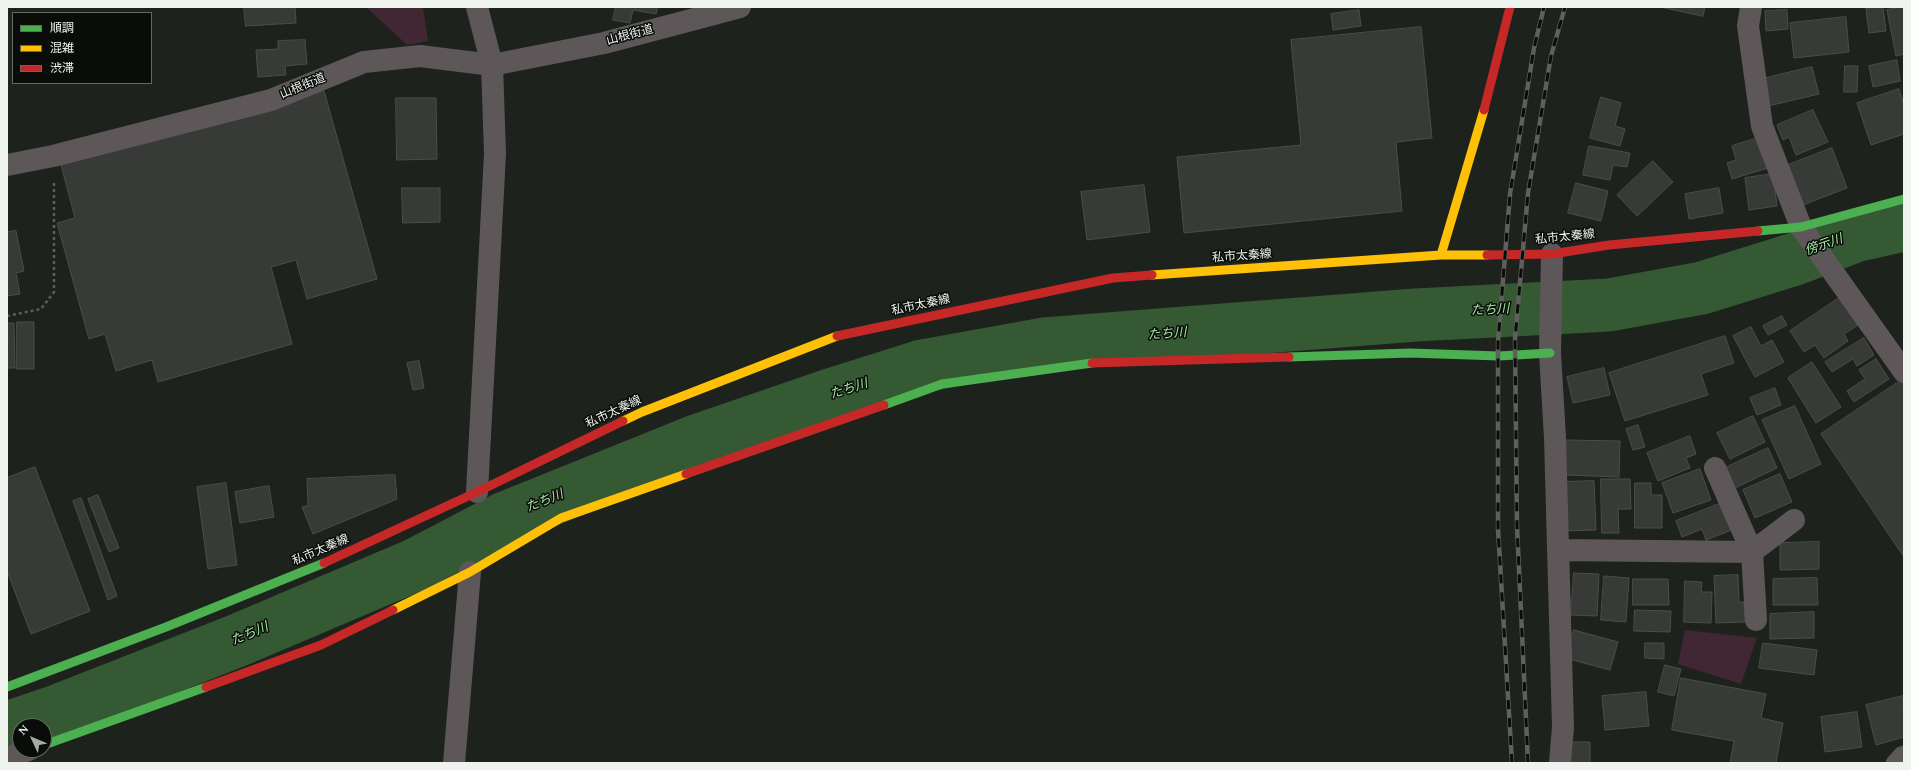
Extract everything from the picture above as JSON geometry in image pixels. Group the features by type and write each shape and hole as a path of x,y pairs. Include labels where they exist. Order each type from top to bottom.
{"main road":[{"path":"1441,255 1476,141 1510,7"},
{"name":"私市太秦線","path":"7,688 166,627 336,558 642,412 831,337 1113,278 1441,255 1552,263 1609,245 1806,235 1904,199"},
{"path":"52,742 321,645 470,572 561,518 942,384 1086,363 1410,353 1499,356 1550,353"}],"street":[{"path":"477,7 492,65 495,154 477,492"},
{"name":"山根街道","path":"7,165 54,156 271,100 364,62 420,56 492,65 604,43 740,7"},
{"path":"1751,7 1748,26 1762,126 1806,235 1904,372"},
{"path":"1552,263 1550,353 1563,727 1560,763"},
{"path":"1715,468 1752,552 1756,620"},
{"path":"1558,550 1752,552 1794,520"},
{"path":"454,763 470,572"}],"lane":[{"path":"1893,763 1901,754 1904,754"}],"path":[{"path":"7,316 41,309 54,292 54,156"}],"shaded area":[{"path":"366,7 423,7 428,41 407,45"},
{"path":"1685,630 1757,638 1741,684 1678,664"}],"building":[{"path":"244,7 295,7 296,23 246,26"},
{"path":"616,7 658,7 656,14 633,10 630,23 613,20"},
{"path":"1661,7 1705,7 1703,16"},
{"path":"1883,7 1886,31 1869,33 1866,9"},
{"path":"1904,7 1904,54 1896,56 1887,10"},
{"path":"1359,10 1361,26 1333,30 1331,14"},
{"path":"1787,10 1788,29 1766,31 1765,11"},
{"path":"1846,17 1849,52 1794,58 1790,23"},
{"path":"1421,27 1432,138 1396,142 1402,211 1184,233 1177,157 1301,145 1291,40"},
{"path":"305,40 307,64 285,66 286,75 258,77 256,50 278,49 278,41"},
{"path":"1897,60 1900,81 1873,87 1869,66"},
{"path":"1845,66 1858,66 1857,92 1844,92"},
{"path":"1812,67 1819,94 1768,106 1762,79"},
{"path":"1899,89 1904,105 1904,134 1871,145 1857,103"},
{"path":"324,91 377,279 307,299 296,260 271,267 292,344 158,382 152,360 116,371 105,334 89,339 57,223 75,218 61,165"},
{"path":"1601,97 1621,103 1615,126 1625,129 1620,146 1590,138"},
{"path":"396,98 436,98 437,159 397,160"},
{"path":"1813,110 1828,142 1796,155 1789,137 1783,140 1777,125"},
{"path":"1758,138 1768,168 1732,179 1727,163 1736,160 1732,146"},
{"path":"1589,146 1630,153 1627,167 1613,165 1610,180 1583,175"},
{"path":"1832,148 1847,188 1803,205 1788,165"},
{"path":"1653,161 1673,182 1637,216 1617,195"},
{"path":"1773,174 1777,206 1749,210 1745,178"},
{"path":"1576,183 1608,191 1601,221 1568,213"},
{"path":"1144,185 1150,232 1087,240 1081,192"},
{"path":"402,188 440,188 440,222 403,223"},
{"path":"1719,188 1723,213 1689,219 1685,194"},
{"path":"16,231 24,271 16,273 20,294 7,296 7,232"},
{"path":"1839,298 1858,325 1844,334 1848,341 1824,358 1815,345 1804,352 1790,331"},
{"path":"1782,316 1787,325 1768,335 1763,326"},
{"path":"17,322 34,322 34,369 17,369"},
{"path":"7,323 14,323 15,368 7,368"},
{"path":"1751,327 1761,346 1772,340 1784,362 1755,377 1733,336"},
{"path":"1725,336 1734,363 1701,374 1708,395 1625,421 1609,373"},
{"path":"1864,338 1874,355 1857,366 1853,359 1832,372 1825,362"},
{"path":"1876,359 1889,379 1854,402 1847,391 1865,379 1859,370"},
{"path":"419,361 424,388 413,390 407,363"},
{"path":"1812,362 1841,407 1816,423 1788,378"},
{"path":"1604,368 1610,395 1573,403 1567,377"},
{"path":"1903,379 1904,381 1904,557 1821,434"},
{"path":"1775,388 1781,405 1757,415 1750,398"},
{"path":"1795,406 1821,464 1789,479 1762,420"},
{"path":"1753,416 1765,442 1730,459 1717,433"},
{"path":"1638,425 1645,447 1633,450 1626,429"},
{"path":"1690,436 1696,454 1686,458 1690,468 1658,481 1647,453"},
{"path":"1566,440 1620,441 1619,477 1565,475"},
{"path":"1768,448 1777,468 1735,488 1725,468"},
{"path":"35,467 90,611 31,634 7,571 7,478"},
{"path":"1700,469 1711,500 1673,513 1662,483"},
{"path":"1780,474 1792,502 1755,518 1743,490"},
{"path":"395,475 397,499 313,534 302,507 308,506 307,479"},
{"path":"1601,479 1630,479 1631,509 1618,509 1619,533 1602,533"},
{"path":"1594,481 1596,530 1565,531 1564,482"},
{"path":"226,483 237,565 208,569 197,487"},
{"path":"1635,483 1651,483 1651,495 1662,495 1662,528 1635,528"},
{"path":"269,486 274,517 240,523 235,492"},
{"path":"98,495 119,548 109,552 88,499"},
{"path":"81,498 117,596 108,600 73,501"},
{"path":"1724,502 1734,529 1706,540 1702,529 1682,537 1676,521"},
{"path":"1819,542 1819,569 1780,570 1780,543"},
{"path":"1574,573 1599,574 1597,616 1571,615"},
{"path":"1738,575 1739,602 1744,602 1745,622 1716,623 1714,576"},
{"path":"1604,576 1629,578 1626,622 1601,620"},
{"path":"1817,578 1818,605 1773,605 1773,579"},
{"path":"1633,579 1668,579 1669,605 1633,605"},
{"path":"1685,581 1702,582 1701,592 1712,592 1711,623 1684,622"},
{"path":"1635,610 1671,611 1670,632 1634,631"},
{"path":"1814,612 1814,638 1770,639 1770,614"},
{"path":"1574,630 1618,642 1610,670 1565,658"},
{"path":"1645,643 1664,643 1664,659 1645,658"},
{"path":"1763,643 1817,650 1814,675 1759,668"},
{"path":"1665,665 1681,669 1674,696 1658,692"},
{"path":"1681,678 1766,694 1761,718 1783,723 1776,763 1730,763 1734,741 1672,730"},
{"path":"1646,692 1649,726 1605,730 1602,696"},
{"path":"1903,696 1904,737 1876,745 1866,705"},
{"path":"1857,712 1862,747 1825,752 1821,717"},
{"path":"1570,742 1590,742 1590,763 1570,763"}],"waterway":[{"name":"たち川","path":"7,728 60,710 236,641 415,565 505,518 696,441 830,395 922,366 1044,344 1416,315 1609,305 1702,288 1795,259 1855,236 1904,225"}],"railway":[{"path":"1512,763 1498,529 1498,342 1510,194 1534,48 1544,7"},
{"path":"1528,763 1517,526 1515,339 1528,193 1551,56 1565,7"}],"traffic: fast":[{"path":"1758,231 1801,227 1904,199"},
{"path":"1289,357 1410,353 1499,356 1550,353"},
{"path":"884,405 942,384 1092,363"},
{"path":"7,687 166,627 324,563"},
{"path":"52,742 206,687"}],"traffic: slow":[{"path":"1441,255 1484,110"},
{"path":"1152,275 1441,255 1487,255"},
{"path":"623,421 642,412 837,336"},
{"path":"393,610 470,572 561,518 686,474"}],"traffic: jam":[{"path":"1484,110 1510,7"},
{"path":"1487,255 1552,254 1609,245 1758,231"},
{"path":"837,336 1113,278 1152,275"},
{"path":"1092,363 1289,357"},
{"path":"686,474 884,405"},
{"path":"324,563 477,492 623,421"},
{"path":"206,687 321,645 393,610"}],"water label":[{"name":"傍示川","path":"1824,246"}]}
